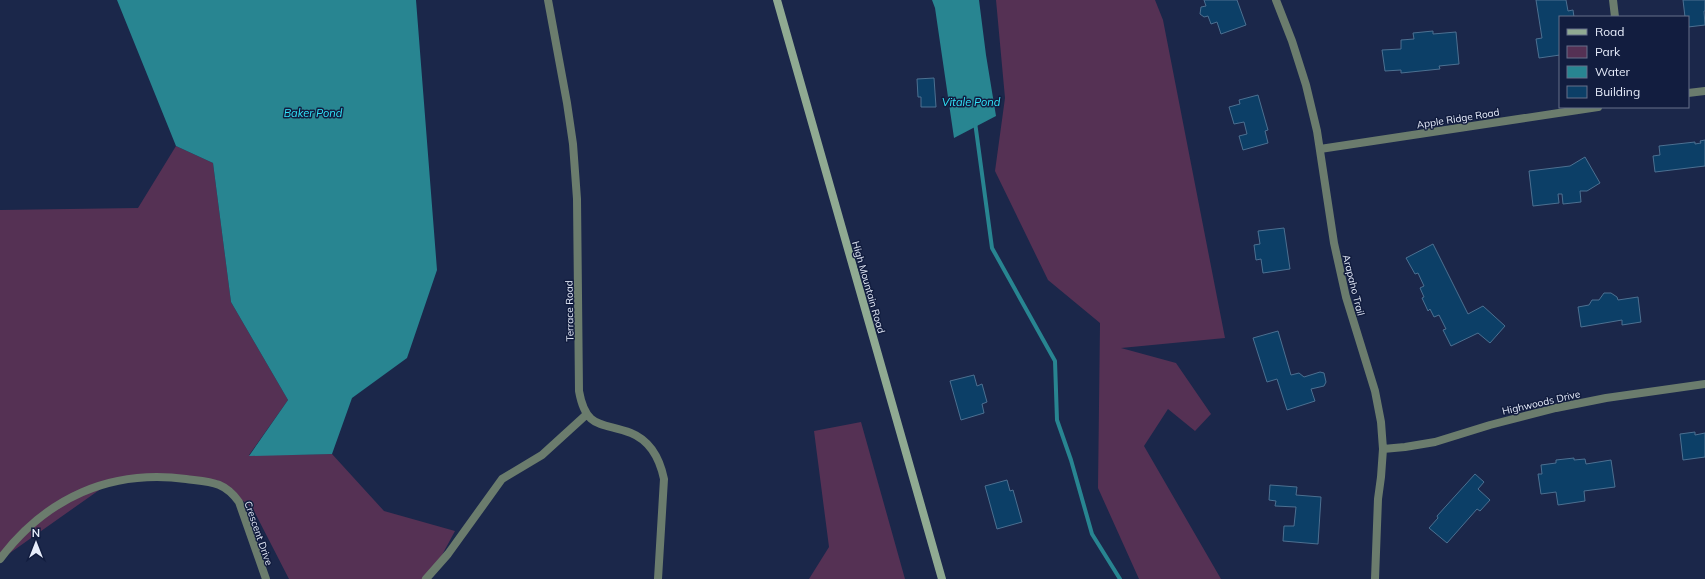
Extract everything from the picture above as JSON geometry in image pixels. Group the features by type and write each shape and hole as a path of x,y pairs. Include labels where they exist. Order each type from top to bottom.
{"main road":[{"name":"High Mountain Road","path":"778,0 942,579"}],"street":[{"name":"Terrace Road","path":"548,0 573,144 577,199 579,391 581,403 587,414"},
{"name":"Arapaho Trail","path":"1276,0 1292,41 1306,86 1320,149 1334,243 1346,297 1375,392 1381,422 1383,448 1378,498 1375,579"},
{"path":"1613,0 1615,16"},
{"path":"1689,94 1705,91"},
{"name":"Apple Ridge Road","path":"1320,149 1591,108"},
{"name":"Highwoods Drive","path":"1383,448 1405,447 1435,442 1490,425 1556,408 1606,398 1705,384"},
{"path":"426,579 448,554 502,479 542,455 587,414 595,422 605,427 633,434 645,442 654,452 661,465 664,479 658,579"},
{"name":"Crescent Drive","path":"0,559 31,525 51,509 72,496 96,486 120,479 145,476 167,476 214,482 224,486 232,493 239,502 266,579"}],"green space":[{"path":"996,0 1155,0 1163,20 1225,338 1121,348 1176,363 1211,414 1195,431 1168,409 1144,446 1221,579 1139,579 1098,488 1100,323 1048,280 995,171 1005,98"},
{"path":"176,146 213,163 231,302 288,400 249,455 332,454 384,511 455,531 429,579 289,579 253,509 217,480 112,481 0,560 0,210 138,208"},
{"path":"861,422 905,579 809,579 829,547 814,431"}],"water":[{"name":"Baker Pond","path":"117,0 416,0 437,270 407,358 352,398 332,454 249,456 288,400 231,302 213,163 176,146"},
{"name":"Vitale Pond","path":"932,0 979,0 996,116 954,138 935,8"}],"building":[{"path":"1204,0 1237,0 1246,25 1221,34 1217,22 1211,24 1208,16 1204,17 1200,14 1201,7 1206,6"},
{"path":"1536,0 1566,0 1568,11 1573,10 1574,16 1559,16 1559,55 1539,58 1536,39 1542,38"},
{"path":"1683,0 1705,0 1705,25 1689,27 1689,16 1685,16"},
{"path":"1433,31 1433,34 1456,32 1459,64 1439,66 1440,69 1401,73 1401,70 1385,71 1382,50 1401,49 1401,40 1414,39 1413,33"},
{"path":"934,78 936,107 921,107 921,97 918,97 917,79"},
{"path":"1258,95 1268,130 1265,131 1268,143 1243,150 1239,136 1247,134 1244,122 1234,124 1229,107 1240,104 1239,100"},
{"path":"1705,140 1705,166 1655,172 1653,156 1660,155 1659,146 1695,142 1695,144 1701,143 1700,141"},
{"path":"1585,157 1600,183 1587,191 1580,191 1581,202 1563,204 1562,194 1558,194 1559,203 1533,206 1529,171 1570,166"},
{"path":"1284,228 1290,269 1263,273 1261,259 1256,260 1254,245 1260,244 1258,231"},
{"path":"1433,244 1468,314 1483,306 1505,326 1490,343 1478,333 1451,346 1443,330 1446,329 1439,315 1434,317 1430,309 1428,311 1422,298 1424,297 1420,288 1424,286 1418,273 1415,274 1406,258"},
{"path":"1604,293 1611,293 1617,297 1618,300 1638,297 1641,322 1622,325 1622,320 1581,327 1578,307 1589,305 1592,300 1599,300"},
{"path":"1278,331 1291,375 1299,373 1304,377 1320,372 1324,373 1326,382 1324,386 1311,389 1315,401 1287,410 1277,379 1267,382 1253,338"},
{"path":"974,375 977,386 982,384 987,402 982,404 984,413 961,420 950,381"},
{"path":"1695,432 1695,435 1705,433 1705,457 1683,460 1680,434"},
{"path":"1574,458 1574,460 1585,459 1586,464 1611,460 1615,487 1584,491 1585,501 1558,505 1556,492 1541,494 1538,474 1542,474 1541,465 1556,463 1556,460"},
{"path":"1475,474 1484,482 1478,489 1490,500 1480,511 1477,509 1447,543 1429,528 1438,518 1437,516"},
{"path":"1007,480 1010,491 1013,490 1022,522 997,529 985,486"},
{"path":"1270,485 1297,487 1296,495 1321,497 1318,544 1283,541 1284,526 1294,526 1296,507 1275,506 1276,501 1269,500"}],"waterway":[{"path":"975,122 992,248 1055,361 1057,420 1071,460 1092,534 1120,579"}]}
